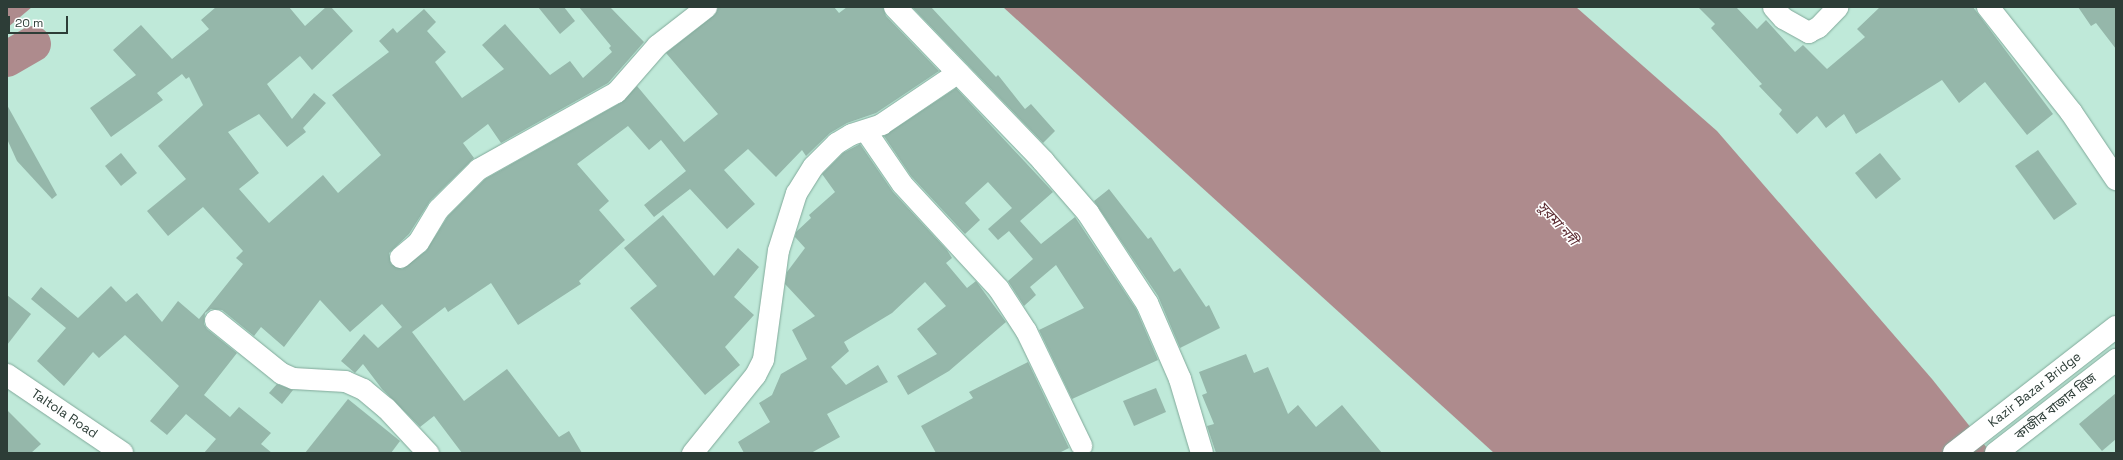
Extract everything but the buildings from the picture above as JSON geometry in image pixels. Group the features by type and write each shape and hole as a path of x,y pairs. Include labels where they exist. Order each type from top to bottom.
{"street":[{"path":"400,258 418,242 438,209 478,170 616,92 657,45 706,7"},
{"path":"895,7 958,72 1088,213 1147,303 1180,379 1202,453"},
{"path":"1773,7 1783,18 1808,32 1818,27 1837,7"},
{"path":"1988,7 2071,112 2116,179"},
{"path":"692,453 755,375 763,359 778,250 796,193 813,166 836,143 881,124 958,72"},
{"path":"865,130 902,184 998,288 1026,331 1081,445"},
{"path":"215,320 281,373 293,378 345,381 362,390 386,408 428,453"},
{"name":"Kazir Bazar Bridge","path":"1954,453 2116,327"},
{"name":"কাজীর বাজার ব্রিজ","path":"1996,453 2116,360"},
{"name":"Taltola Road","path":"7,375 122,453"}],"water":[{"path":"7,7 32,7 7,28"},
{"name":"সুরমা নদী","path":"1003,7 1576,7 1717,131 1932,379 1991,453 1494,453"}],"waterway":[{"path":"7,59 33,44"}]}
